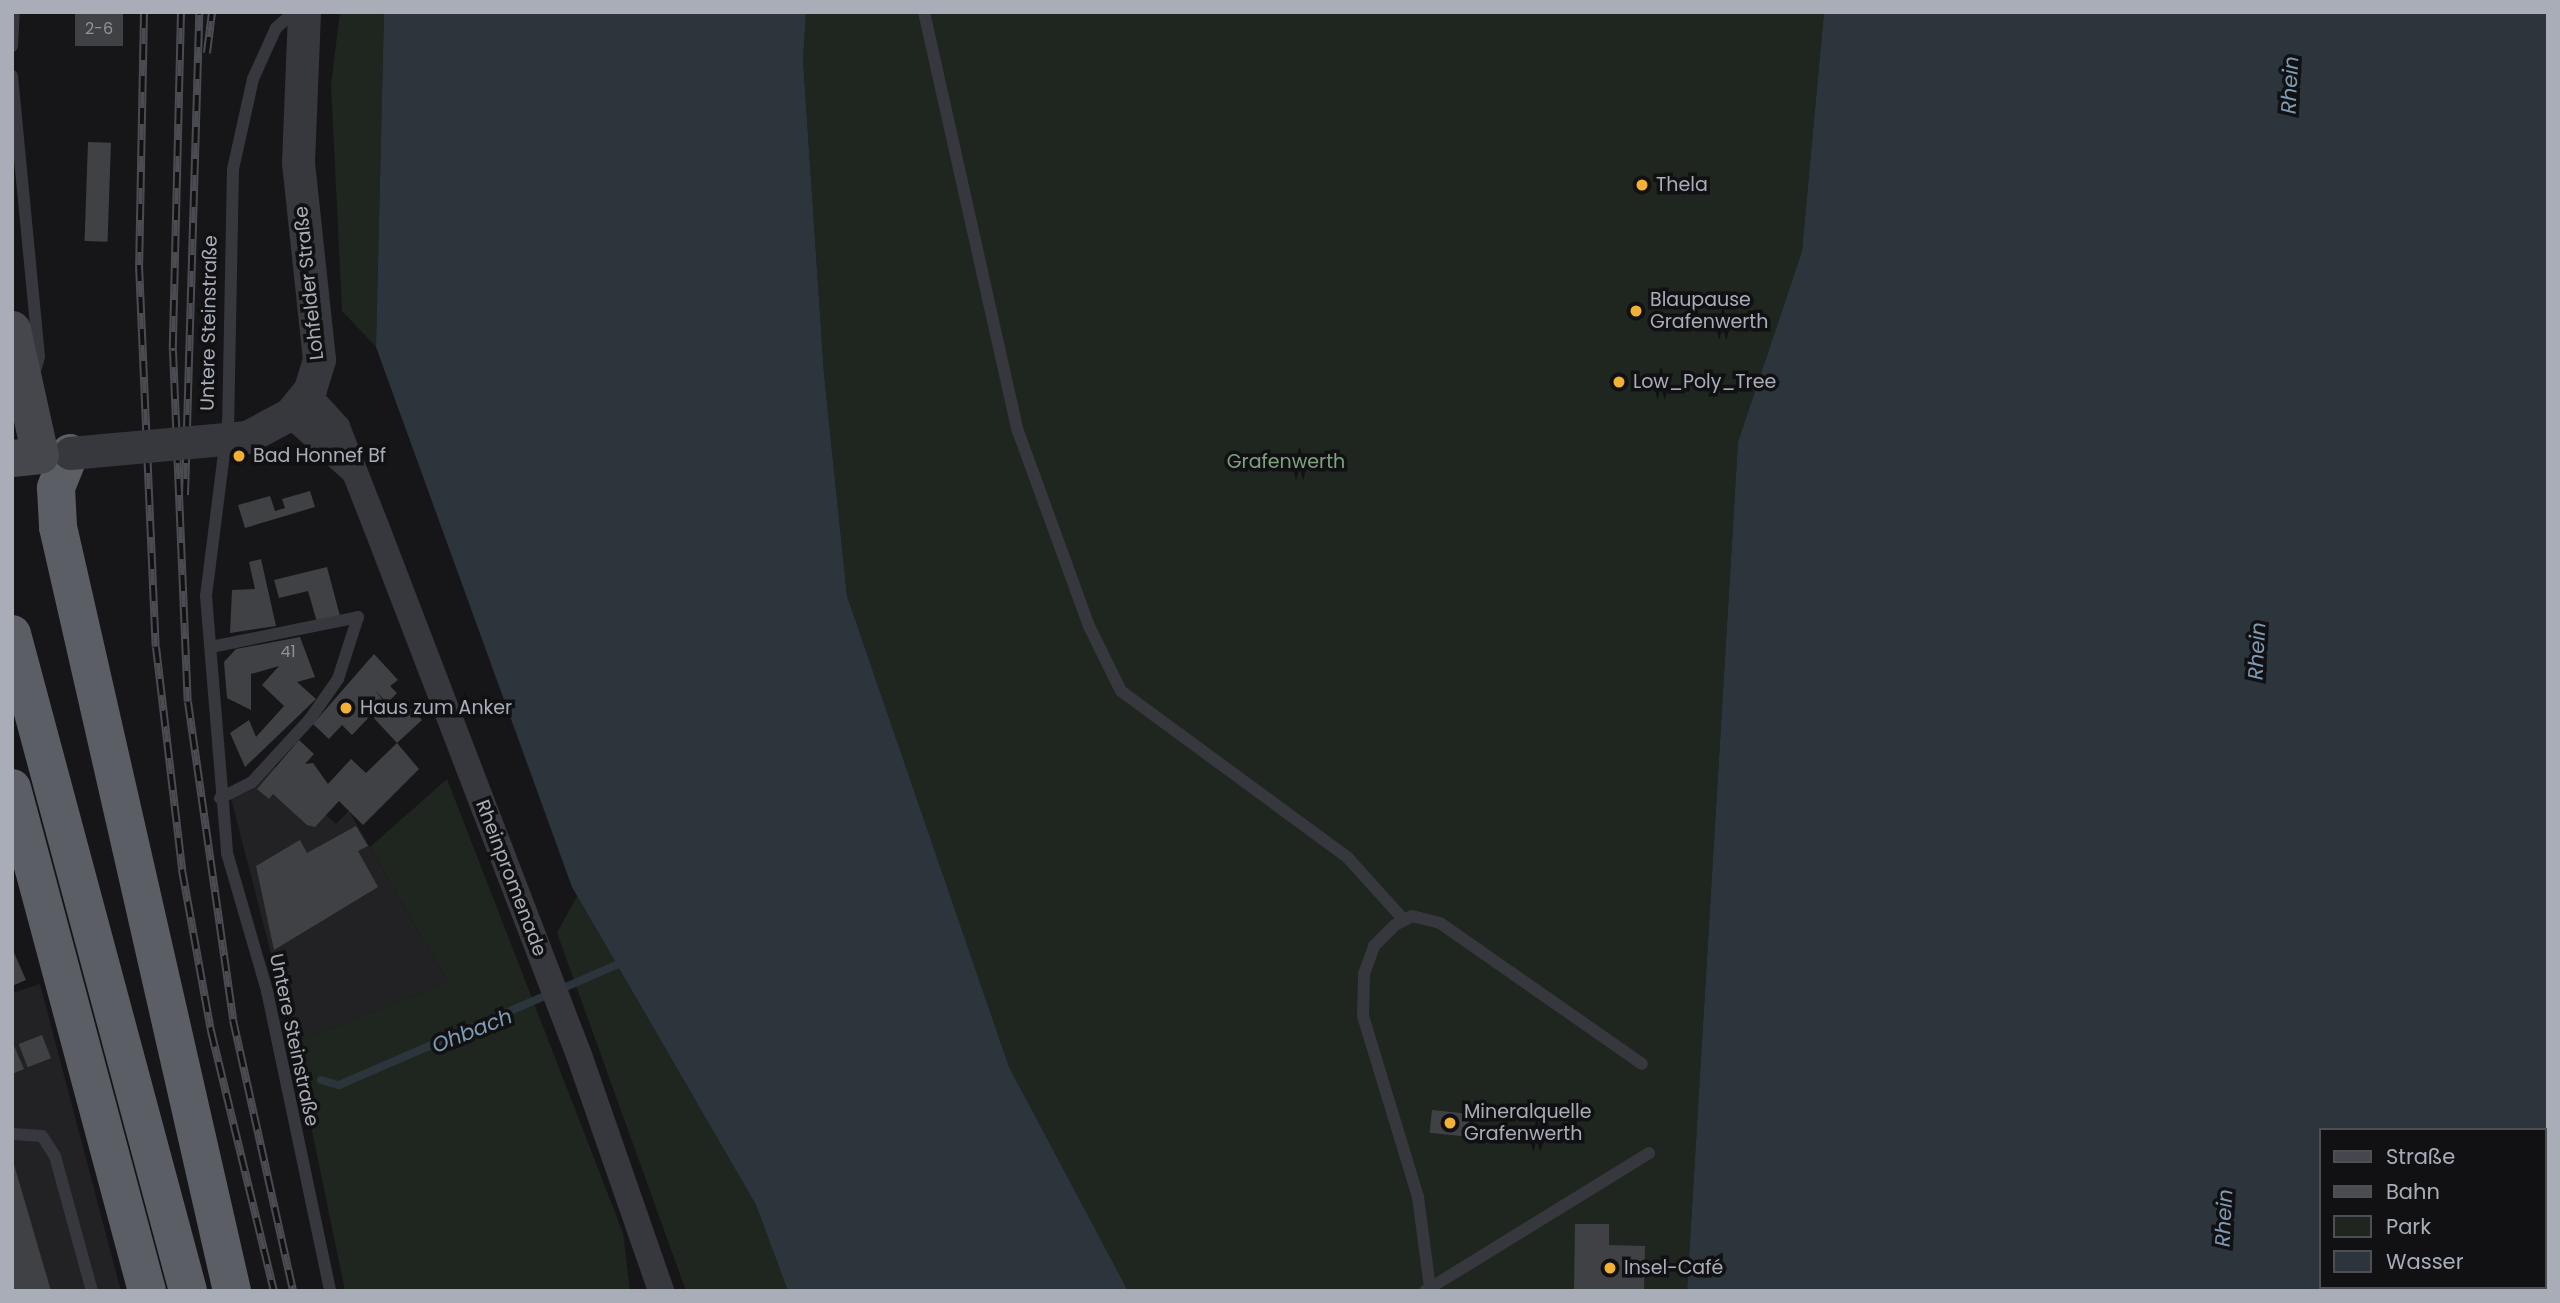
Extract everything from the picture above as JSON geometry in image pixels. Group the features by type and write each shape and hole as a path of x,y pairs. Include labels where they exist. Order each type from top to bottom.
{"highway":[{"path":"41,455 58,477 57,516 232,1291"},
{"path":"12,634 188,1291"},
{"path":"12,788 147,1291"}],"main road":[{"path":"12,329 41,455"}],"street":[{"name":"Lohfelder Straße","path":"298,404 319,348 298,162 304,12"},
{"path":"41,455 247,437 298,404"},
{"name":"Rheinpromenade","path":"298,404 351,469 579,1055 661,1291"}],"lane":[{"path":"12,47 14,12"},
{"name":"Untere Steinstraße","path":"294,12 276,28 253,79 233,169 228,422 206,596 220,798 227,853 267,991 330,1291"},
{"path":"924,12 1018,431 1089,626 1121,691 1348,858 1404,920 1440,923 1642,1064"},
{"path":"12,76 39,357 24,408"},
{"path":"211,647 358,617 338,679 310,719 252,782 220,798"},
{"path":"1404,920 1374,946 1364,974 1363,1016 1418,1197 1427,1289 1649,1153"},
{"path":"12,1134 42,1136 55,1156 92,1291"}],"shaded area":[{"path":"266,759 336,824 349,811 448,982 294,1043 231,798"},
{"path":"40,984 121,1291 12,1291 12,993"}],"green space":[{"path":"340,12 384,12 376,347 342,311 331,85"},
{"name":"Grafenwerth","path":"806,12 1824,12 1802,251 1738,442 1687,1291 1128,1291 1009,1067 847,596 824,374 803,60"},
{"path":"447,779 623,1233 630,1291 345,1291 294,1043 448,982 370,847"},
{"path":"577,896 756,1205 788,1291 686,1291 557,933"}],"water":[{"path":"384,12 806,12 803,60 824,374 847,596 1009,1067 1128,1291 788,1291 756,1205 572,887 376,347"},
{"name":"Rhein","path":"1824,12 2548,12 2548,1291 1687,1291 1738,442 1802,251"}],"building":[{"path":"75,12 123,12 123,46 75,46"},
{"path":"88,142 111,143 108,242 85,241"},
{"path":"310,491 315,507 245,528 238,505 270,496 275,511 285,508 282,499"},
{"path":"261,559 276,626 230,633 232,590 255,589 249,562"},
{"path":"327,567 340,616 317,622 308,591 279,598 274,580"},
{"path":"300,637 315,677 297,682 316,699 245,767 230,733 249,720 256,737 284,706 262,685 279,666 251,674 251,710 227,698 224,662 236,649"},
{"path":"374,654 398,680 390,686 397,693 387,703 375,690 394,715 406,704 422,720 397,743 371,715 352,735 342,725 329,739 313,724"},
{"path":"299,740 314,754 305,764 313,763 328,784 351,759 366,773 397,743 419,769 363,825 339,801 315,827 307,825 273,794 269,799 257,789"},
{"path":"356,826 368,846 358,851 378,887 274,950 256,866 300,840 307,853"},
{"path":"12,948 26,980 12,986"},
{"path":"42,1035 51,1058 28,1067 19,1044"},
{"path":"12,1041 24,1069 12,1074"},
{"name":"Mineralquelle Grafenwerth","path":"1432,1110 1470,1114 1467,1137 1430,1133"},
{"path":"13,1161 51,1291 12,1291"},
{"name":"Insel-Café","path":"1575,1224 1609,1224 1609,1245 1645,1246 1644,1291 1574,1291"}],"waterway":[{"name":"Ohbach","path":"321,1080 339,1085 621,963 630,967"}],"railway":[{"path":"144,12 139,265 156,647 182,870 211,1031 274,1291"},
{"path":"181,12 173,351 188,702 233,1020 293,1291"},
{"path":"185,495 199,12"},
{"path":"207,53 212,12"}],"place":[{"name":"Thela","path":"1642,185"},
{"name":"Blaupause Grafenwerth","path":"1636,311"},
{"name":"Low_Poly_Tree","path":"1619,382"},
{"name":"Bad Honnef Bf","path":"239,456"},
{"name":"Haus zum Anker","path":"346,708"},
{"name":"Mineralquelle Grafenwerth","path":"1450,1123"},
{"name":"Insel-Café","path":"1610,1268"}]}
